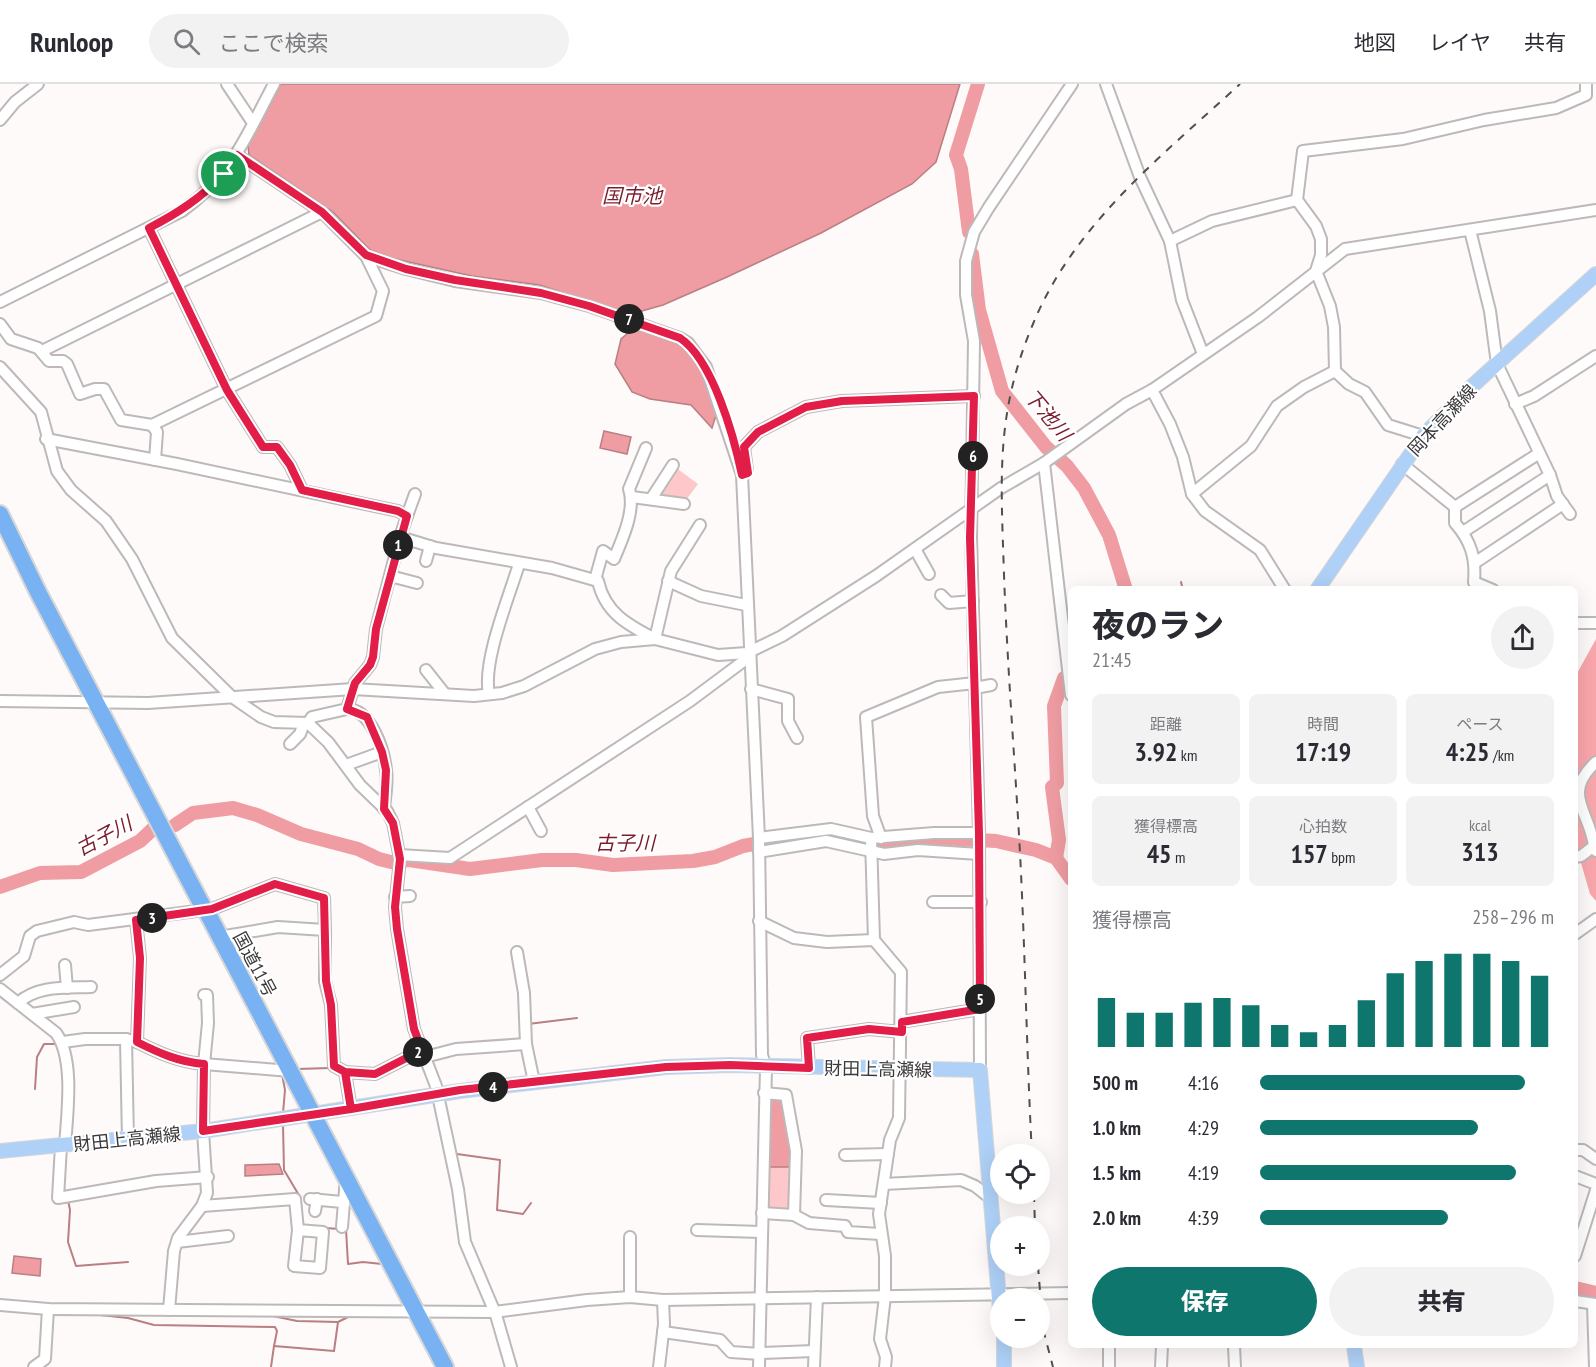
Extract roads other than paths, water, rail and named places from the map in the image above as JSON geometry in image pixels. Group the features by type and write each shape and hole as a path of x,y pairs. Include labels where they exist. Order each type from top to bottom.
{"highway":[{"name":"国道11号","path":"0,514 38,592 445,1367"}],"main road":[{"name":"岡本高瀬線","path":"1320,586 1423,436 1497,364 1596,274"},
{"name":"財田上高瀬線","path":"0,1151 203,1131 437,1094 666,1067 730,1065 766,1068 980,1070"},
{"path":"980,1070 998,1288"},
{"path":"1004,1348 1004,1367"},
{"path":"1354,1348 1357,1367"}],"street":[{"path":"0,120 15,102 38,84"},
{"path":"227,84 253,123"},
{"path":"0,302 182,211 206,194 237,155 274,84"},
{"path":"980,1070 981,902 972,508 974,341 965,278 968,248 989,207 1072,84"},
{"path":"1106,84 1140,177 1170,241 1182,300 1203,354"},
{"path":"1423,436 1388,425 1365,392 1349,384 1335,371 1332,317 1316,271 1321,255 1321,239 1316,226 1297,200 1303,152 1403,139 1484,120 1556,108 1586,95 1586,84"},
{"path":"0,324 11,339 42,351 49,361 63,361 67,364 80,394 94,389 104,389 121,420 152,425 376,316 383,291 366,255 322,212 237,155"},
{"path":"1170,241 1212,221 1297,200"},
{"path":"399,855 450,858 690,701 749,652 799,625 915,549 972,508 1044,463 1126,404 1152,390 1282,300 1340,252 1354,247 1596,210"},
{"path":"42,351 322,212"},
{"path":"149,228 227,390 263,447 277,447 290,465 302,490"},
{"path":"1470,230 1490,311 1497,364 1550,476 1557,496 1570,514"},
{"path":"366,255 406,269 455,280 541,293 589,306 680,338 688,343 706,367 742,475 746,605 759,838 762,1055 766,1068 759,1367"},
{"path":"1515,404 1534,396 1596,356"},
{"path":"0,367 41,412 46,439 57,471 71,490 106,521 132,559 172,638 232,697 274,722 306,723 346,765 360,785 384,809 393,823 399,855 396,897 397,929 414,1029 437,1094 456,1178 465,1242 494,1312 511,1367"},
{"path":"1192,494 1251,446 1277,406 1304,387 1335,371"},
{"path":"1152,390 1183,457 1192,494 1217,521 1260,550 1282,586"},
{"path":"742,475 748,473 744,447 758,432 806,407 842,401 974,396"},
{"path":"152,425 157,432 155,460"},
{"path":"46,439 302,490 398,511 407,516"},
{"path":"595,580 603,550 614,559 623,539 632,497 629,489 646,448"},
{"path":"1455,507 1538,454"},
{"path":"1044,463 1068,669"},
{"path":"1402,464 1455,507"},
{"path":"651,499 673,465"},
{"path":"1463,532 1550,476"},
{"path":"347,709 353,689 373,657 376,629 400,537 416,494"},
{"path":"632,497 684,504"},
{"path":"1476,562 1563,504"},
{"path":"1455,507 1455,523 1467,537 1476,562 1474,582 1484,586"},
{"path":"655,639 671,571 700,525"},
{"path":"400,537 430,546 519,564 552,568 595,580 598,581 605,603 623,623 655,639 718,655 749,652"},
{"path":"426,561 430,546"},
{"path":"915,549 929,574"},
{"path":"489,694 487,684 497,634 519,564"},
{"path":"390,576 417,583"},
{"path":"668,581 701,596 746,605"},
{"path":"941,595 950,603 973,600"},
{"path":"1578,623 1596,623"},
{"path":"0,701 148,703 353,689 489,694 524,686 581,655 607,645 655,639"},
{"path":"426,670 445,694"},
{"path":"885,1367 886,1357 880,1339 885,1296 885,1256 880,1234 881,1203 890,1140 899,1118 901,972 874,940 874,843 866,717 938,687 991,685"},
{"path":"751,689 788,699 788,721 797,738"},
{"path":"290,744 312,717 347,709 367,717 382,752 386,770 384,809"},
{"path":"346,765 382,752"},
{"path":"1578,792 1590,767 1596,762"},
{"path":"1578,799 1580,809 1592,833 1595,849 1578,856"},
{"path":"528,807 541,831"},
{"path":"759,838 831,830 874,843 884,854 918,850 979,854"},
{"path":"759,852 826,842 874,843 934,833 979,833"},
{"path":"0,975 24,956 30,936 37,931 74,922 88,925 212,909 275,884 324,898 326,981 331,1005 334,1066 345,1072 375,1074 423,1053 526,1044"},
{"path":"396,897 410,896"},
{"path":"933,902 981,902"},
{"path":"1578,932 1596,919"},
{"path":"136,920 140,958 137,1042"},
{"path":"759,921 794,938 827,942 874,940"},
{"path":"219,937 278,927 325,930"},
{"path":"517,952 524,993 526,1044 534,1082"},
{"path":"65,965 67,988"},
{"path":"18,1003 25,996 41,990 90,987"},
{"path":"0,989 56,1033 63,1042 69,1088 58,1198 156,1181 208,1177"},
{"path":"169,1310 177,1242 202,1206 207,1193 208,1177 203,1131 204,1064 208,1023 207,995 204,995"},
{"path":"32,1014 74,1007"},
{"path":"809,1068 807,1038 869,1029 902,1027 980,1009"},
{"path":"63,1042 85,1038 126,1039 189,1063 290,1071"},
{"path":"126,1039 128,1140"},
{"path":"345,1072 351,1109"},
{"path":"765,1093 786,1095 796,1151 794,1215"},
{"path":"1578,1150 1583,1150 1596,1159"},
{"path":"845,1155 888,1154"},
{"path":"1578,1177 1596,1184"},
{"path":"342,1227 342,1202 346,1178"},
{"path":"884,1184 961,1180 975,1186 989,1197"},
{"path":"1578,1247 1596,1190"},
{"path":"202,1206 295,1199 298,1230"},
{"path":"315,1212 313,1199 342,1202"},
{"path":"826,1200 881,1203"},
{"path":"762,1213 794,1215 809,1223 845,1226 848,1232 880,1234"},
{"path":"698,1230 761,1232"},
{"path":"177,1242 228,1236"},
{"path":"630,1237 636,1263 630,1297"},
{"path":"0,1305 48,1309 494,1312 630,1297 663,1300 990,1293"},
{"path":"1050,1293 1068,1293"},
{"path":"814,1367 817,1297"},
{"path":"658,1367 663,1332 663,1300"},
{"path":"1578,1301 1594,1304 1594,1367"},
{"path":"34,1367 45,1359 48,1309"},
{"path":"663,1332 720,1340 732,1352 814,1350"},
{"path":"1109,1348 1109,1367"},
{"path":"1161,1367 1162,1348"},
{"path":"1234,1348 1235,1367"}],"water":[{"name":"国市池","path":"281,84 960,84 936,162 912,184 821,233 727,277 663,305 628,315 540,285 472,276 391,258 370,250 333,212 249,155 248,146"},
{"path":"635,327 684,346 699,365 718,409 712,428 691,405 650,399 632,392 615,364 621,339"},
{"path":"604,431 631,437 627,454 600,448"},
{"path":"768,1096 785,1097 794,1167 767,1167"},
{"path":"279,1164 283,1174 245,1176 245,1165"},
{"path":"14,1256 41,1259 40,1276 12,1273"}],"waterway":[{"name":"下池川","path":"969,232 961,169 956,155 978,84"},
{"name":"下池川","path":"972,254 979,310 1002,391 1046,447 1067,466 1084,488 1109,535 1125,586"},
{"path":"1181,582 1182,586"},
{"name":"下池川","path":"1056,858 1059,840 1052,787 1057,783 1054,706 1064,678"},
{"name":"古子川","path":"175,825 193,813 233,808 257,815 301,834 358,849 379,859 391,862 409,860 470,869 542,860 576,860 613,865 693,861 715,857 743,846 770,841"},
{"name":"古子川","path":"0,887 40,873 81,872 140,841 154,828"},
{"name":"古子川","path":"798,838 836,836 863,844 884,845 938,838 996,841 1036,850 1056,858 1068,875"},
{"path":"528,1024 577,1018"},
{"path":"35,1089 37,1057 44,1044 57,1044"},
{"path":"297,1069 330,1068"},
{"path":"282,1074 285,1090 283,1113"},
{"path":"283,1125 284,1170 300,1197 301,1213"},
{"path":"457,1154 500,1160 497,1210 523,1214 531,1203"},
{"path":"73,1200 97,1196"},
{"path":"68,1200 70,1210 68,1242 76,1266 128,1262"},
{"path":"325,1228 340,1229"},
{"path":"346,1229 348,1264 363,1262 382,1264"},
{"name":"古子川","path":"1578,1289 1596,1293"},
{"path":"91,1314 128,1318 154,1325 275,1327 277,1331 274,1346"},
{"path":"273,1316 297,1321 338,1322"},
{"path":"271,1367 274,1346 334,1351 338,1322 350,1316"},
{"path":"482,1317 494,1318"}],"railway":[{"path":"1032,1144 1020,860 1004,575 1002,477 1006,418 1012,388 1033,324 1072,254 1123,193 1240,84"},
{"path":"1034,1204 1035,1216"},
{"path":"1039,1276 1043,1329 1053,1367"}]}
